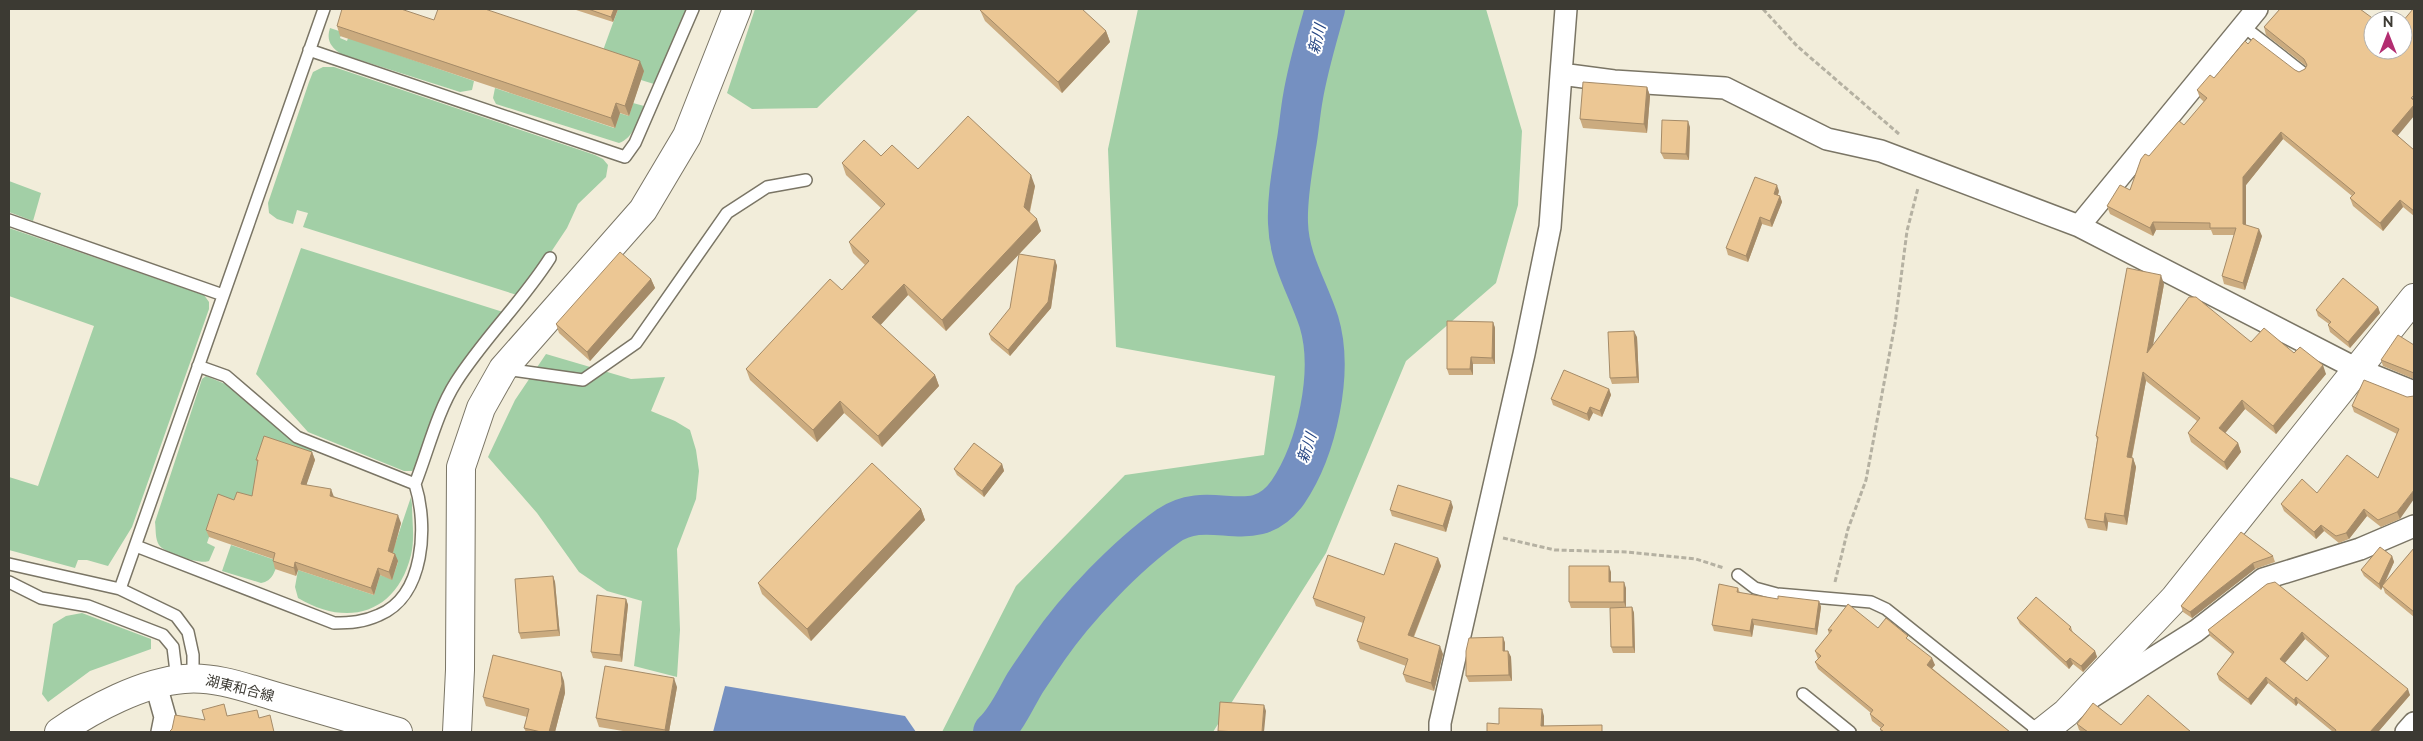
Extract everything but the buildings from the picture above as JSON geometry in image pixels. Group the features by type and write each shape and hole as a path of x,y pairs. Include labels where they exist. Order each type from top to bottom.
{"street":[{"path":"457,732 460,661 461,466 481,408 504,369 643,210 687,136 737,9"},
{"path":"1440,732 1440,723 1484,533 1550,227 1566,9"},
{"path":"2079,226 2257,9"},
{"path":"1561,74 1614,81 1725,88 1827,139 1882,151 2079,226 2357,369 2414,392"},
{"path":"2066,713 2174,599 2414,298"},
{"path":"2041,732 2066,713 2196,631 2263,579 2360,549 2414,526"},
{"name":"湖東和合線","path":"59,732 116,700 175,681 217,680 398,732"},
{"path":"162,732 175,681"},
{"path":"2406,732 2414,723"}],"lane":[{"path":"120,589 324,9"},
{"path":"309,50 625,158 635,143 692,9"},
{"path":"2243,26 2302,72"},
{"path":"504,369 583,380 636,342 727,213 766,186 806,180"},
{"path":"9,220 222,295"},
{"path":"136,546 334,622 357,622 381,615 402,598 414,576 422,553 423,524 420,499 415,484 443,408 456,382 533,285 550,258"},
{"path":"198,366 226,376 297,437 415,484"},
{"path":"9,564 120,589 176,616 188,632 193,654 175,681"},
{"path":"1738,575 1754,588 1777,594 1871,602 1886,609 2041,732"},
{"path":"9,582 41,598 88,606 163,635 173,647 175,681"},
{"path":"1803,694 1850,732"}],"path":[{"path":"1764,9 1797,46 1898,132 1913,148 1923,166 1907,231 1895,324 1866,480 1848,529 1831,599"},
{"path":"1484,533 1555,550 1627,552 1696,559 1718,565 1738,575"}],"green space":[{"path":"618,9 686,9 654,84 641,80 601,56"},
{"path":"755,9 919,9 817,108 752,109 727,93"},
{"path":"1138,9 1486,9 1522,131 1518,205 1496,283 1406,361 1326,553 1213,732 942,732 1016,586 1125,475 1264,455 1275,376 1116,347 1108,149"},
{"path":"353,24 372,46 474,81 472,90 460,92 341,54 330,43 330,28 342,32 340,38 347,41"},
{"path":"323,67 334,67 595,155 603,159 608,165 606,177 578,204 567,228 549,255 517,295 303,227 308,213 297,210 293,224 277,219 269,213 268,203 313,72"},
{"path":"495,88 614,128 619,113 629,116 633,103 644,106 632,133 619,143 496,104 493,98"},
{"path":"9,181 41,193 33,221 9,212"},
{"path":"9,228 204,295 209,302 209,309 132,527 108,566 87,560 78,560 75,568 9,550 9,477 38,486 94,326 9,296"},
{"path":"301,248 503,312 455,375 417,466 412,471 404,471 308,432 256,374"},
{"path":"546,354 631,379 665,377 651,411 675,421 690,430 696,450 699,471 696,499 677,549 680,630 677,677 634,666 642,601 607,591 579,572 537,513 488,457 515,400"},
{"path":"206,376 240,390 313,448 309,458 259,467 307,483 298,510 221,502 207,543 215,547 209,561 205,562 183,558 162,548 157,540 155,522 202,379"},
{"path":"411,497 413,536 411,555 404,575 394,590 382,602 368,610 352,613 335,612 317,607 298,598 295,587 298,570 374,595 380,575 392,579 398,562 390,559"},
{"path":"231,545 278,561 271,578 261,583 222,571"},
{"path":"82,613 151,639 151,649 90,671 48,702 42,694 53,624 66,616"}],"water":[{"path":"725,686 905,716 916,732 713,732"}],"waterway":[{"name":"新川","path":"993,732 1007,715 1025,683 1048,649 1073,617 1103,583 1152,538 1168,526 1184,518 1200,515 1246,516 1261,514 1275,506 1288,492 1298,474 1315,432 1320,410 1325,364 1319,322 1295,262 1289,236 1288,204 1305,86 1325,9"}]}
